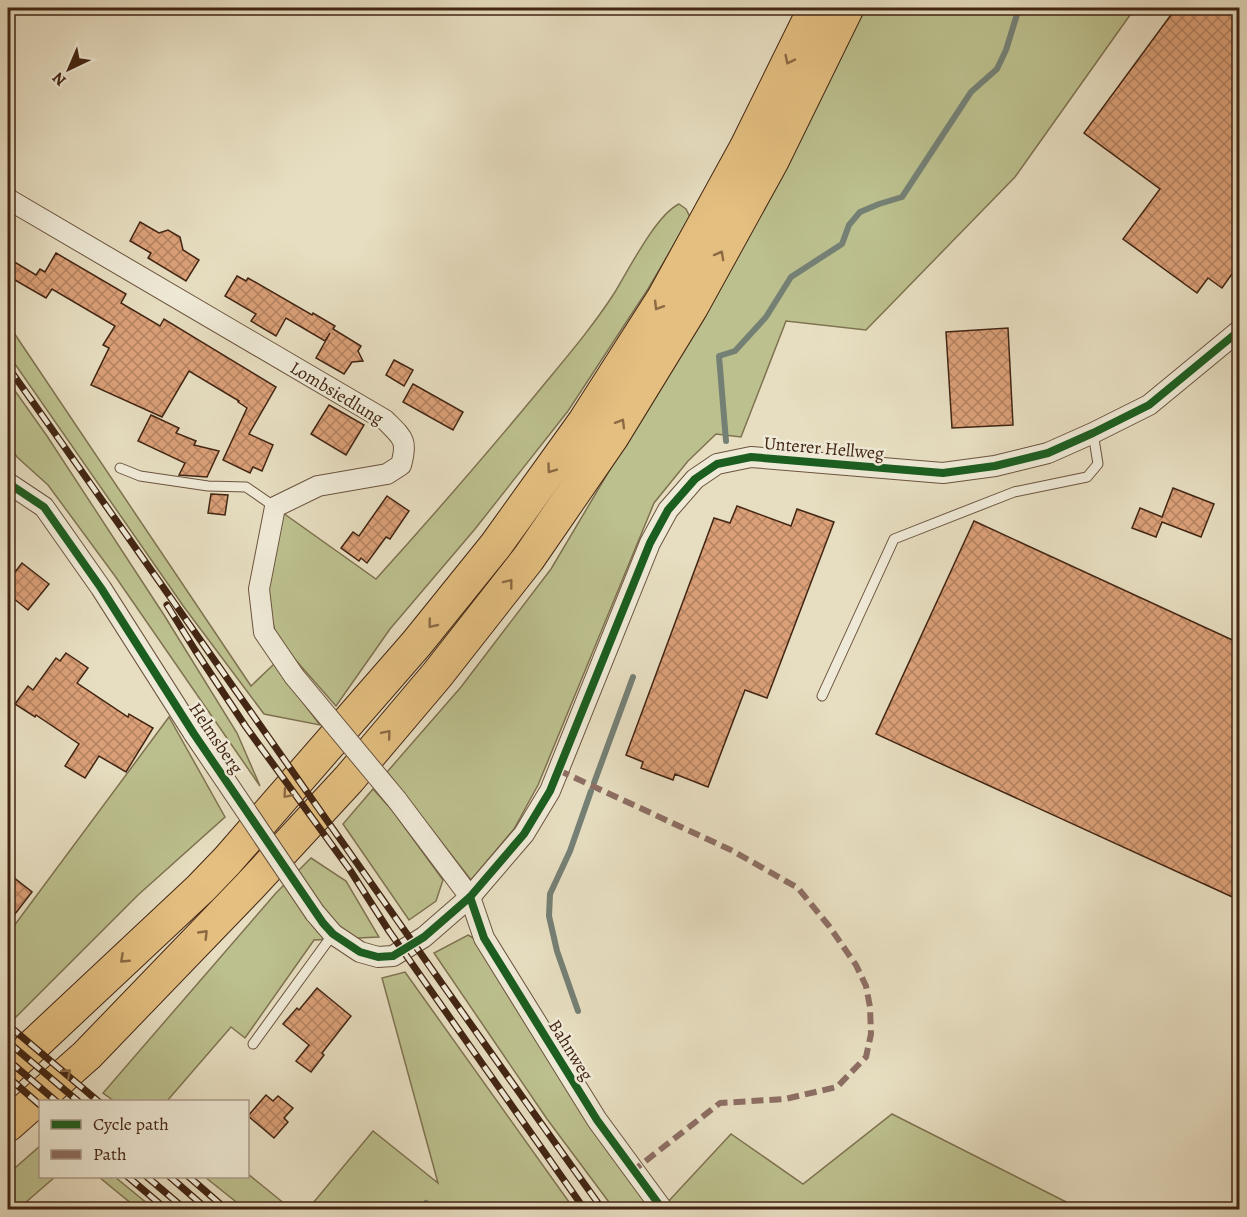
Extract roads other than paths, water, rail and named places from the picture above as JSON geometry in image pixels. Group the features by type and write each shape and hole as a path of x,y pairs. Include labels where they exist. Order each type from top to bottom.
{"highway":[{"path":"8,1069 227,861 417,643 496,544 585,421 663,299 746,148 814,8"},
{"path":"8,1125 87,1055 249,887 349,779 437,675 528,559 612,437 691,308 772,161 846,8"}],"street":[{"name":"Lombsiedlung","path":"8,199 385,420 401,436 406,448 401,465 387,474 318,486 275,507"},
{"name":"Unterer Hellweg","path":"423,937 470,897 524,834 550,791 650,543 668,510 695,479 717,464 751,457 943,473 995,466 1048,453 1149,405 1239,330"},
{"name":"Helmsberg","path":"8,483 44,507 101,588 194,734 315,914 333,934 360,952 378,957 393,956 423,937"},
{"path":"275,507 259,589 264,632 294,676 397,800 470,897"},
{"name":"Bahnweg","path":"470,897 484,938 597,1120 663,1209"}],"lane":[{"path":"822,696 894,539 1014,492 1087,477 1098,464 1093,433"},
{"path":"120,468 140,476 208,486 246,487 275,507"},
{"path":"253,1044 333,934"}],"waterway":[{"path":"726,441 719,356 735,351 766,317 791,277 842,244 849,225 860,212 902,197 971,92 997,69 1006,50 1019,8"},
{"path":"594,783 633,677"},
{"path":"578,1011 557,951 549,916 550,894 570,851 591,791"},
{"path":"420,1210 426,1203"}],"railway":[{"path":"8,367 603,1210"},
{"path":"167,605 246,727 350,870 389,931 585,1210"},
{"path":"8,1025 97,1100"},
{"path":"8,1042 77,1100"},
{"path":"8,1060 55,1100"},
{"path":"8,1077 39,1104"},
{"path":"129,1178 167,1210"},
{"path":"148,1178 186,1210"},
{"path":"171,1178 208,1210"},
{"path":"190,1178 227,1210"}]}
